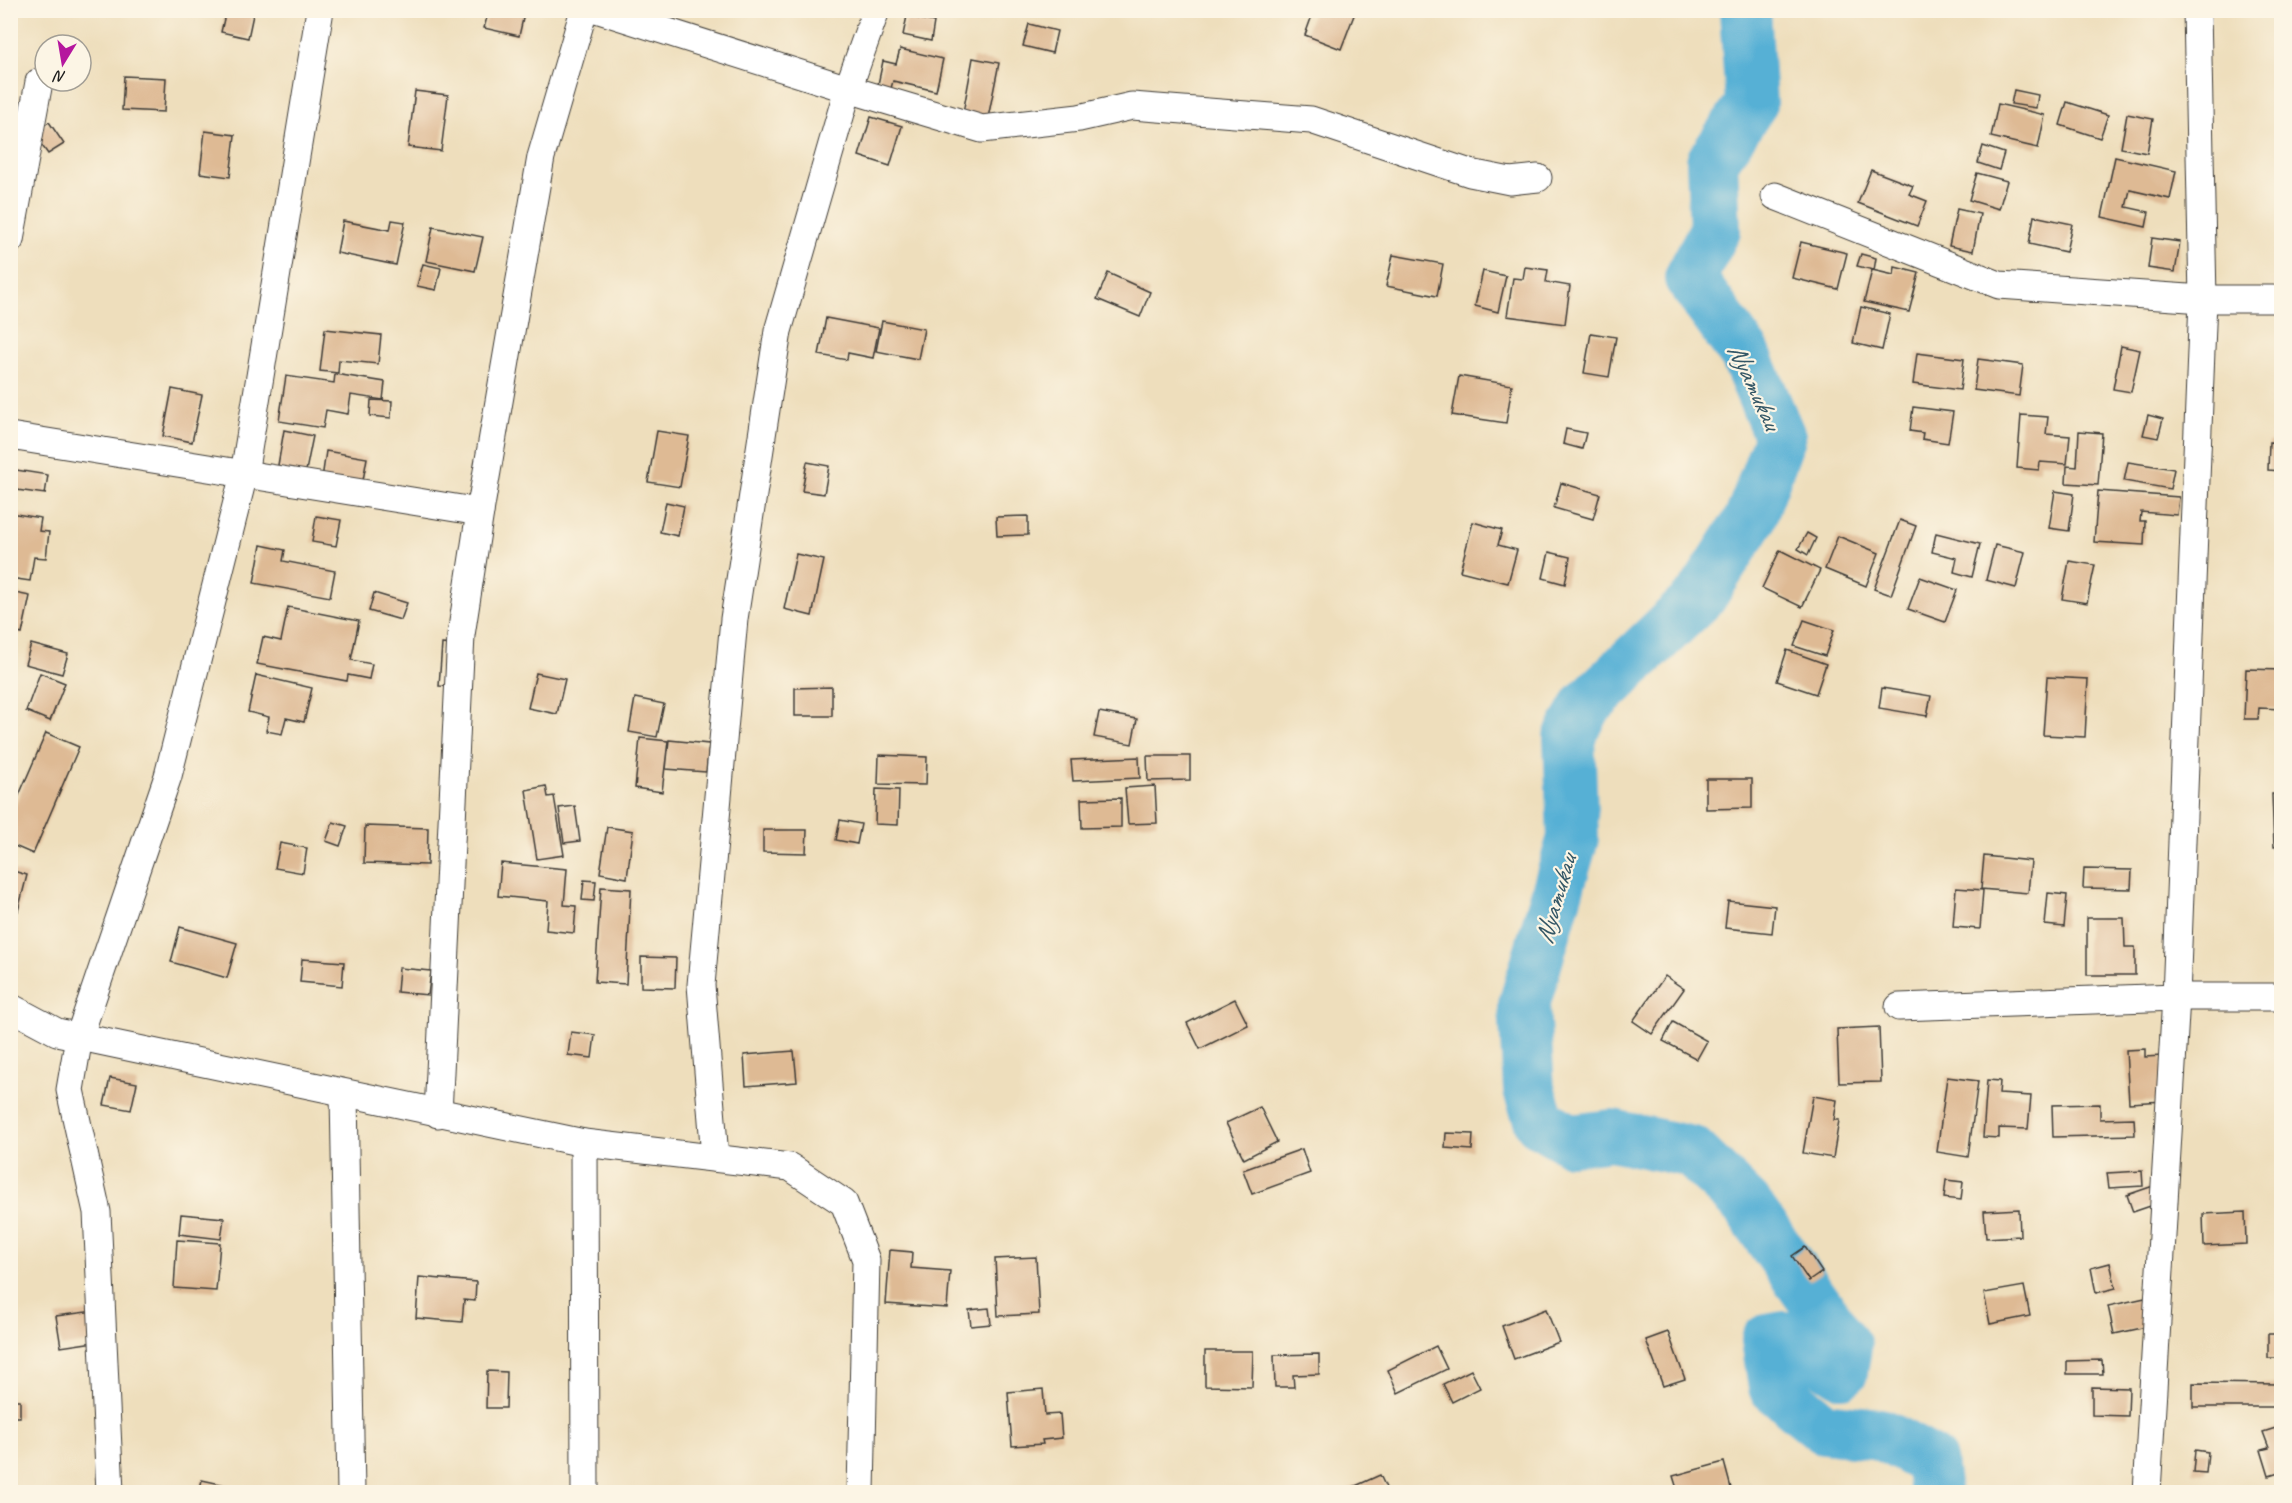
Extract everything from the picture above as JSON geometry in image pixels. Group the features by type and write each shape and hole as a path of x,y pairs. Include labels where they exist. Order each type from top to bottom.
{"street":[{"path":"110,1492 97,1212 70,1089 79,1036 168,776 244,474 320,10"},
{"path":"438,1114 461,635 541,157 584,10"},
{"path":"599,10 982,129 1079,118 1131,106 1311,120 1470,173 1510,181 1538,178"},
{"path":"715,1157 701,985 734,619 778,331 848,89 876,10"},
{"path":"2147,1492 2176,997 2203,299 2197,10"},
{"path":"10,240 37,93"},
{"path":"1775,196 2000,285 2203,299 2282,299"},
{"path":"10,436 480,512"},
{"path":"1899,1007 2176,997 2282,997"},
{"path":"10,1007 57,1032 438,1114 584,1143 790,1167 844,1203 866,1260 861,1492"},
{"path":"344,1094 351,1492"},
{"path":"584,1143 585,1492"}],"building":[{"path":"226,10 254,10 248,38 221,32"},
{"path":"489,10 525,10 519,36 484,28"},
{"path":"1314,10 1356,10 1341,49 1305,35"},
{"path":"907,16 934,22 931,41 903,35"},
{"path":"1029,24 1057,31 1052,53 1023,46"},
{"path":"900,49 943,59 936,91 893,81 890,92 877,89 883,61 896,64"},
{"path":"973,58 999,63 988,118 963,113"},
{"path":"124,76 166,78 164,112 122,110"},
{"path":"2014,90 2038,95 2036,108 2011,104"},
{"path":"415,91 448,95 441,151 408,147"},
{"path":"2067,102 2108,115 2100,138 2060,125"},
{"path":"1998,104 2045,115 2038,148 1991,137"},
{"path":"2127,114 2153,119 2147,153 2121,148"},
{"path":"871,117 902,126 890,166 859,156"},
{"path":"49,122 64,144 48,154 33,133"},
{"path":"205,131 235,135 230,177 200,173"},
{"path":"1983,146 2004,153 1999,170 1978,163"},
{"path":"2115,157 2176,171 2170,199 2130,190 2126,207 2149,212 2146,227 2102,217"},
{"path":"1871,170 1913,186 1909,194 1927,201 1917,226 1858,203"},
{"path":"1977,173 2007,181 1999,209 1969,200"},
{"path":"1957,209 1980,214 1973,251 1949,246"},
{"path":"2034,216 2072,224 2066,252 2029,244"},
{"path":"392,220 405,222 396,265 337,253 343,221 390,230"},
{"path":"433,227 483,237 475,271 426,261"},
{"path":"2152,238 2180,242 2175,272 2148,268"},
{"path":"1801,242 1847,253 1838,289 1792,278"},
{"path":"1861,254 1876,258 1874,270 1857,266"},
{"path":"1393,255 1443,264 1437,296 1386,286"},
{"path":"423,264 441,268 436,290 417,286"},
{"path":"1525,267 1548,270 1546,282 1570,286 1565,324 1507,316 1513,278 1523,279"},
{"path":"1895,267 1919,273 1909,312 1864,302 1872,270 1894,275"},
{"path":"1483,271 1506,276 1498,312 1475,306"},
{"path":"1108,273 1150,292 1140,317 1097,299"},
{"path":"1861,307 1890,314 1882,350 1853,343"},
{"path":"826,318 879,328 873,358 848,353 847,360 819,355"},
{"path":"882,321 924,329 918,359 876,351"},
{"path":"325,329 381,335 378,364 339,360 338,373 320,371"},
{"path":"1591,333 1616,337 1609,377 1584,373"},
{"path":"2121,346 2140,350 2131,392 2113,389"},
{"path":"1917,353 1964,359 1960,390 1913,384"},
{"path":"1978,359 2023,365 2019,396 1974,390"},
{"path":"335,374 385,382 383,400 351,395 348,414 326,410 323,428 279,421 286,376 334,383"},
{"path":"1459,376 1512,385 1506,423 1452,415"},
{"path":"172,389 202,395 192,442 163,436"},
{"path":"371,400 392,401 391,418 370,416"},
{"path":"1913,407 1953,412 1948,443 1922,439 1923,433 1910,431"},
{"path":"2021,415 2048,417 2046,434 2070,436 2067,464 2040,462 2039,470 2017,468"},
{"path":"2148,415 2163,419 2158,438 2143,435"},
{"path":"1566,429 1586,433 1582,449 1563,444"},
{"path":"284,430 313,436 305,476 277,471"},
{"path":"657,431 689,436 680,487 648,482"},
{"path":"2079,431 2102,433 2098,485 2066,483 2067,466 2077,467"},
{"path":"2269,442 2282,443 2282,471 2268,470"},
{"path":"326,451 367,458 362,486 322,479"},
{"path":"807,462 829,466 824,494 802,491"},
{"path":"2128,462 2174,469 2170,489 2124,481"},
{"path":"10,469 48,475 45,494 10,489"},
{"path":"1561,483 1600,494 1593,519 1554,508"},
{"path":"2055,491 2074,494 2069,531 2049,528"},
{"path":"2098,491 2179,497 2177,515 2141,512 2140,521 2145,521 2144,545 2094,542"},
{"path":"666,502 684,506 678,536 660,532"},
{"path":"10,513 41,518 39,531 49,532 46,558 34,557 30,581 10,578"},
{"path":"316,516 341,520 336,546 312,542"},
{"path":"1028,516 1028,535 997,536 996,517"},
{"path":"1900,520 1916,526 1891,595 1874,589"},
{"path":"1473,522 1502,530 1498,545 1517,550 1508,583 1460,571"},
{"path":"1807,533 1816,538 1808,555 1798,549"},
{"path":"1936,533 1980,544 1972,577 1954,572 1957,558 1932,552"},
{"path":"1838,536 1879,553 1866,586 1825,569"},
{"path":"261,545 285,550 283,561 335,571 330,597 254,583"},
{"path":"1995,545 2025,552 2016,588 1986,580"},
{"path":"1780,550 1820,570 1802,607 1762,588"},
{"path":"1549,552 1570,557 1565,584 1543,578"},
{"path":"796,554 824,560 812,616 784,609"},
{"path":"2069,561 2095,565 2087,603 2062,599"},
{"path":"1920,577 1957,590 1945,622 1908,609"},
{"path":"10,592 30,596 22,634 10,631"},
{"path":"374,593 407,603 401,620 369,611"},
{"path":"288,607 359,621 351,660 372,664 369,679 348,675 347,681 257,664 263,637 281,641"},
{"path":"1804,620 1834,630 1825,656 1794,646"},
{"path":"31,644 68,654 62,674 25,664"},
{"path":"442,644 465,646 462,687 439,686"},
{"path":"1787,650 1826,664 1816,694 1777,681"},
{"path":"2246,669 2282,670 2282,709 2259,708 2258,719 2244,719"},
{"path":"40,673 65,683 50,721 26,711"},
{"path":"536,673 565,679 557,714 528,708"},
{"path":"256,675 312,688 304,722 286,718 282,734 266,731 269,717 248,712"},
{"path":"2047,677 2088,679 2085,737 2043,735"},
{"path":"832,687 832,716 795,716 795,688"},
{"path":"1882,688 1931,696 1927,716 1879,708"},
{"path":"635,698 664,704 657,737 629,732"},
{"path":"1099,712 1137,719 1132,744 1094,737"},
{"path":"46,733 79,747 33,854 10,844 10,816"},
{"path":"640,738 668,741 662,792 635,788"},
{"path":"669,740 709,744 706,772 666,769"},
{"path":"879,755 927,757 926,785 878,784"},
{"path":"1147,756 1190,756 1190,780 1148,781"},
{"path":"1139,757 1140,778 1073,781 1071,760"},
{"path":"1706,779 1752,779 1752,808 1706,809"},
{"path":"546,786 548,797 554,796 564,855 537,859 526,790"},
{"path":"1155,786 1157,823 1128,824 1125,788"},
{"path":"876,789 899,790 898,825 875,824"},
{"path":"2272,794 2282,794 2282,846 2274,847"},
{"path":"1121,798 1121,827 1082,828 1081,799"},
{"path":"575,806 580,841 564,843 559,808"},
{"path":"840,820 861,824 857,844 836,840"},
{"path":"333,822 347,826 340,846 326,841"},
{"path":"365,826 428,828 427,865 364,863"},
{"path":"607,827 633,831 627,878 600,873"},
{"path":"763,830 807,830 806,853 763,852"},
{"path":"280,843 307,848 303,873 275,868"},
{"path":"1984,856 2031,861 2028,893 1981,889"},
{"path":"501,863 567,869 564,905 576,906 574,933 546,930 548,901 498,896"},
{"path":"2084,869 2132,870 2131,889 2083,888"},
{"path":"10,870 27,875 18,911 10,909"},
{"path":"584,880 596,881 594,901 582,900"},
{"path":"601,887 631,889 626,984 595,982"},
{"path":"1956,888 1983,890 1980,929 1953,927"},
{"path":"2048,893 2067,895 2064,927 2045,925"},
{"path":"1728,901 1775,906 1772,933 1725,928"},
{"path":"2087,918 2124,918 2125,947 2135,947 2135,975 2087,975"},
{"path":"180,927 237,943 227,978 171,962"},
{"path":"641,957 676,958 675,988 641,987"},
{"path":"302,959 344,962 342,986 300,982"},
{"path":"399,968 431,971 428,995 397,992"},
{"path":"1665,976 1684,989 1652,1034 1633,1021"},
{"path":"1235,999 1248,1025 1200,1049 1187,1023"},
{"path":"1673,1022 1707,1041 1697,1059 1663,1041"},
{"path":"1879,1027 1881,1082 1839,1083 1837,1029"},
{"path":"571,1032 595,1035 592,1058 568,1055"},
{"path":"2145,1049 2145,1057 2162,1056 2165,1101 2129,1103 2126,1050"},
{"path":"794,1051 797,1082 746,1086 744,1055"},
{"path":"1947,1077 1978,1081 1968,1157 1937,1152"},
{"path":"110,1078 137,1083 131,1110 104,1105"},
{"path":"1987,1080 2000,1081 1999,1094 2031,1096 2028,1129 1999,1128 1999,1138 1983,1137"},
{"path":"1813,1096 1837,1100 1834,1120 1839,1120 1833,1158 1803,1153"},
{"path":"2100,1104 2100,1119 2134,1118 2135,1135 2053,1137 2052,1105"},
{"path":"1260,1107 1277,1142 1244,1159 1226,1123"},
{"path":"1446,1133 1473,1134 1472,1150 1445,1148"},
{"path":"1302,1149 1310,1173 1252,1194 1243,1170"},
{"path":"2142,1171 2143,1186 2109,1188 2107,1173"},
{"path":"1946,1180 1963,1182 1961,1200 1944,1198"},
{"path":"2159,1184 2165,1201 2133,1212 2127,1195"},
{"path":"2019,1209 2020,1236 1986,1238 1984,1211"},
{"path":"2245,1212 2246,1244 2204,1246 2203,1214"},
{"path":"181,1214 224,1218 221,1239 179,1234"},
{"path":"177,1240 220,1243 216,1291 174,1288"},
{"path":"1805,1247 1822,1272 1809,1281 1792,1256"},
{"path":"890,1250 912,1252 911,1268 950,1271 947,1308 886,1304"},
{"path":"1036,1257 1039,1314 998,1316 995,1259"},
{"path":"2110,1263 2116,1288 2096,1293 2091,1268"},
{"path":"419,1277 476,1282 475,1301 464,1300 462,1322 416,1318"},
{"path":"2024,1286 2030,1316 1990,1324 1984,1293"},
{"path":"2159,1295 2165,1323 2114,1334 2108,1306"},
{"path":"989,1308 991,1324 971,1326 969,1310"},
{"path":"1546,1309 1559,1342 1514,1359 1502,1326"},
{"path":"102,1310 107,1340 61,1347 56,1316"},
{"path":"1668,1332 1685,1379 1663,1386 1646,1340"},
{"path":"2268,1334 2282,1334 2282,1358 2268,1358"},
{"path":"1436,1346 1447,1369 1398,1393 1388,1370"},
{"path":"1205,1351 1253,1351 1252,1387 1205,1386"},
{"path":"1319,1354 1319,1374 1293,1375 1294,1387 1275,1387 1274,1355"},
{"path":"2102,1360 2103,1374 2067,1374 2067,1361"},
{"path":"1471,1370 1480,1388 1452,1402 1443,1384"},
{"path":"487,1371 507,1372 506,1408 486,1408"},
{"path":"2193,1383 2282,1384 2282,1407 2193,1407"},
{"path":"2092,1387 2129,1388 2128,1416 2092,1415"},
{"path":"1043,1389 1045,1415 1060,1414 1062,1438 1042,1440 1043,1444 1012,1446 1008,1392"},
{"path":"10,1400 20,1400 20,1417 10,1417"},
{"path":"2282,1426 2282,1472 2269,1476 2261,1450 2269,1448 2263,1432"},
{"path":"2195,1450 2208,1452 2206,1473 2193,1472"},
{"path":"1724,1462 1732,1492 1678,1492 1673,1476"},
{"path":"1380,1475 1388,1492 1342,1492"},
{"path":"202,1480 230,1486 229,1492 199,1492"}],"waterway":[{"name":"Nyamukau","path":"1745,10 1751,104 1712,162 1715,230 1690,278 1745,354 1780,437 1750,519 1702,595 1587,705 1569,738 1573,838 1524,1005 1529,1090 1540,1122 1571,1140 1612,1135 1692,1152 1746,1204 1846,1347 1842,1372 1784,1337 1767,1340 1774,1387 1824,1428 1880,1434 1931,1461 1935,1492"}]}
